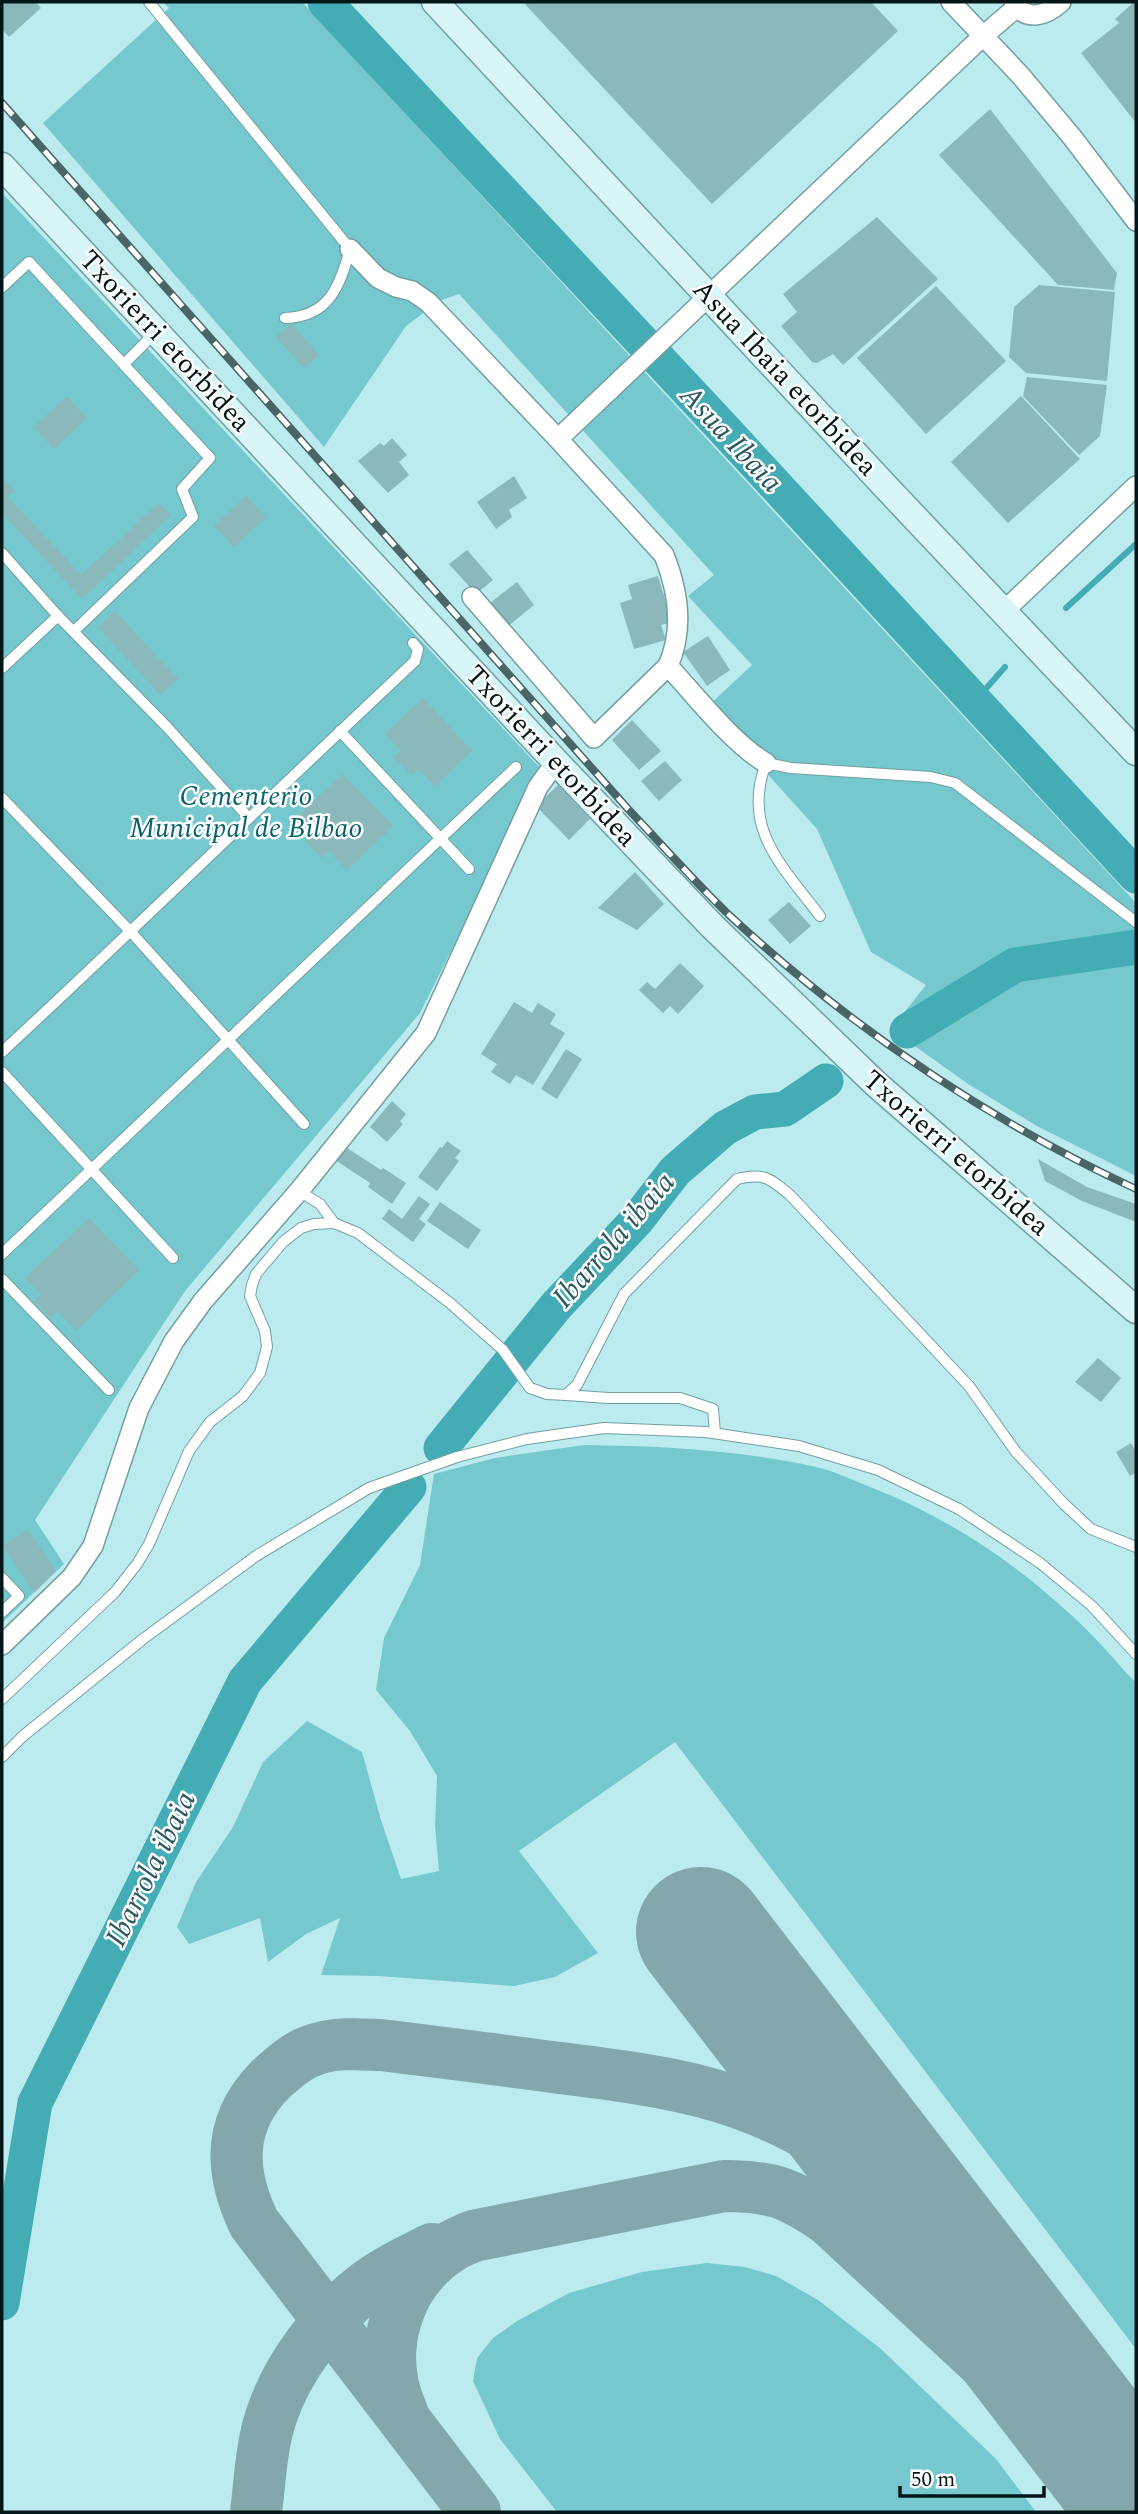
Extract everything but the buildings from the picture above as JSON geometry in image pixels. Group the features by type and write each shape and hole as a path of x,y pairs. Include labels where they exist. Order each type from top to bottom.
{"street":[{"name":"Asua Ibaia etorbidea","path":"435,2 1136,752"},
{"path":"951,2 1072,137 1136,221"},
{"path":"558,439 1016,4 1024,12 1039,16 1061,2"},
{"name":"Txorierri etorbidea","path":"2,166 712,926 876,1084 1136,1310"},
{"path":"350,249 378,278 396,287 412,290 428,302 663,555 671,573 678,612 675,652 668,666 594,738 472,597"},
{"path":"1003,611 1136,486"},
{"path":"668,666 740,743 765,763"},
{"path":"2,1645 81,1566 93,1546 139,1408 174,1341 203,1301 299,1191 426,1033 538,787 556,762"}],"lane":[{"path":"149,2 350,249 335,288 322,307 313,314 285,318"},
{"path":"2,287 29,262 210,458 183,489 193,517 74,631"},
{"path":"124,364 156,332"},
{"path":"2,553 248,817"},
{"path":"2,668 58,616"},
{"path":"2,1052 131,933 248,817 415,661 418,649 413,643"},
{"path":"340,731 469,869"},
{"path":"820,916 764,838 758,816 758,783 765,763 790,768 932,777 955,783 967,789 1136,922"},
{"path":"2,1254 516,768"},
{"path":"2,798 131,933 304,1124"},
{"path":"2,1072 173,1258"},
{"path":"566,1395 577,1385 624,1294 737,1179 758,1175 776,1183 790,1195 969,1386 1016,1452 1064,1504 1091,1529 1136,1547"},
{"path":"299,1191 320,1204 334,1223"},
{"path":"2,1699 115,1591 137,1564 149,1544 189,1451 210,1422 243,1396 260,1373 267,1347 265,1331 250,1296 256,1274 283,1242 301,1228 334,1223 358,1234 450,1303 503,1350 530,1388 547,1394 608,1398 680,1398 713,1409 715,1433"},
{"path":"2,1279 109,1390"},
{"path":"2,1757 23,1736 143,1639 256,1556 369,1488 457,1457 527,1439 604,1428 715,1433 799,1446 878,1471 959,1508 1040,1563 1092,1606 1136,1654"},
{"path":"2,1577 19,1595 2,1612"}],"green space":[{"path":"163,2 302,2 1136,903 1136,1176 1037,1126 968,1084 891,1029 926,985 871,952 817,829 707,707 752,665 688,596 714,575 459,294 439,301 406,326 324,447 43,123 169,8"},
{"name":"Cementerio Municipal de Bilbao","path":"2,193 542,770 420,1013 185,1291 35,1520 64,1564 2,1623"},
{"path":"584,1445 701,1450 787,1461 830,1471 898,1499 951,1526 1025,1575 1079,1622 1136,1683 1136,2349 675,1742 519,1851 598,1953 555,1977 514,1986 379,1976 321,1975 340,1918 306,1934 268,1962 260,1918 189,1944 177,1927 196,1882 233,1827 263,1762 307,1721 362,1752 401,1879 439,1871 435,1826 437,1776 410,1731 376,1690 384,1638 420,1565 434,1474 495,1458"},
{"path":"707,2263 745,2267 776,2276 818,2300 881,2349 996,2459 1036,2512 557,2512 500,2439 473,2381 477,2358 493,2338 517,2321 569,2293 642,2272"}],"waterway":[{"name":"Asua Ibaia","path":"325,2 1136,876"},
{"path":"1066,608 1136,544"},
{"path":"975,701 1005,667"},
{"name":"Ibarrola ibaia","path":"907,1031 1015,965 1136,947"},
{"name":"Ibarrola ibaia","path":"441,1448 556,1306 637,1220 675,1171 725,1128 755,1112 785,1109 826,1081"},
{"name":"Ibarrola ibaia","path":"2,2303 35,2103 245,1681 409,1487"}],"taxiway":[{"path":"475,2512 254,2223 246,2204 240,2185 237,2148 247,2112 271,2079 305,2053 337,2045 380,2045 634,2078 734,2101 800,2129 852,2162 903,2206 965,2272"},
{"path":"402,2412 394,2390 391,2367 395,2322 403,2300 415,2281 430,2263 452,2246 473,2236 724,2186 755,2188 791,2197 829,2220 1136,2507"},
{"path":"256,2512 263,2452 271,2417 297,2362 322,2328 351,2299 382,2275 432,2249"}],"runway":[{"path":"701,1932 1136,2497"}],"railway":[{"path":"2,103 629,810 728,914 822,995 922,1068 1026,1132 1136,1189"}]}
